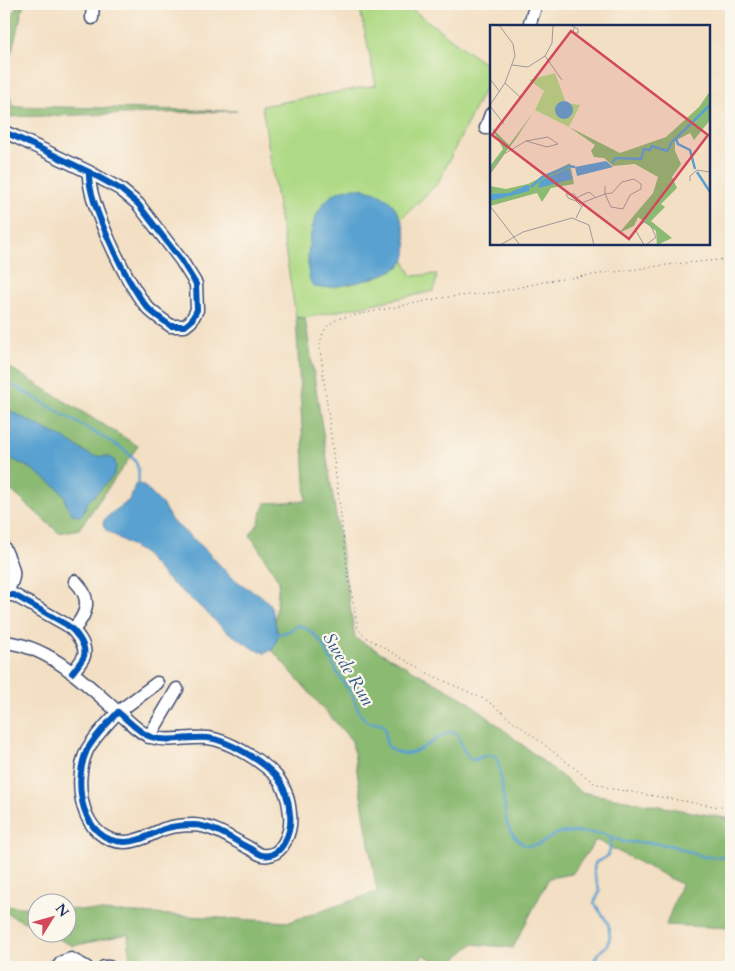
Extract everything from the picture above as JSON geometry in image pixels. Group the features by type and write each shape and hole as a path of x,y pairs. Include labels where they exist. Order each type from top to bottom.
{"street":[{"path":"92,18 93,4"},
{"path":"529,25 536,4"},
{"path":"486,128 490,117"},
{"path":"4,132 89,172 120,190 138,204 181,260 196,284 197,310 191,321 185,326 171,326 148,308 132,288 94,201 88,182 89,172"},
{"path":"4,548 13,568 13,582 4,594"},
{"path":"73,630 82,620 86,606 83,589 75,581"},
{"path":"4,594 14,595 73,630 83,648 84,656 72,673"},
{"path":"4,642 32,648 52,658 72,673 118,712 149,737 160,739 208,738 220,741 232,746 266,767 284,789 289,804 290,817 286,840 280,850 271,855 262,855 220,832 197,825 166,828 137,841 109,840 88,821 84,809 80,782 82,766 87,751 93,740 118,712 157,683"},
{"path":"149,737 177,690"},
{"path":"58,967 62,962 71,959 86,967"}],"path":[{"path":"731,259 674,264 548,281 498,292 440,298 341,318 333,321 322,333 320,348 348,573 358,629 364,636 425,672 486,700 569,765 594,782 613,789 731,809"}],"green space":[{"path":"18,4 24,4 4,81 4,35"},
{"path":"359,4 405,4 490,68 490,77 438,183 398,222 400,252 412,276 437,274 434,291 305,318 296,317 262,106 376,85"},
{"path":"4,81 13,106 237,111 4,117"},
{"path":"296,317 305,318 355,638 469,702 581,792 731,819 731,928 666,925 681,884 596,840 572,874 549,878 513,948 473,944 447,966 423,955 415,967 130,967 128,934 73,946 69,944 78,944 78,910 289,922 377,892 352,741 272,650 279,581 250,535 258,524 265,503 306,501"},
{"path":"4,364 138,446 79,529 59,533 4,484"},
{"path":"4,906 28,907 28,924 4,912"}],"water":[{"path":"355,188 376,192 397,210 406,239 405,259 398,267 376,277 334,287 314,287 309,277 308,257 315,219 319,210 331,196 342,190"},
{"path":"4,408 67,440 93,456 109,457 115,461 116,467 113,476 87,503 80,516 72,514 66,504 65,496 59,489 32,469 4,455"},
{"path":"137,482 144,486 162,504 172,521 204,548 230,576 259,594 269,603 278,634 272,650 265,653 254,649 225,630 169,581 143,553 106,530 103,524 104,520 128,501"}],"waterway":[{"name":"Swede Run","path":"4,380 123,449 131,456 138,468 138,483"},
{"name":"Swede Run","path":"275,635 287,632 298,625 312,632 322,644 352,695 361,715 370,723 382,724 384,726 387,745 394,751 401,754 416,751 451,732 457,734 465,753 471,760 488,755 495,756 499,764 507,824 513,835 527,846 539,844 558,833 580,832 604,834 624,842 673,846 704,857 731,857"},
{"path":"589,967 607,945 610,937 608,923 594,903 600,891 594,868 596,862 609,854 611,837"}],"cycle path":[{"path":"4,132 89,172 120,189 138,204 181,260 196,284 197,310 191,321 185,326 171,326 155,315 149,310 129,280 101,221 94,202 89,172"},
{"path":"4,595 14,595 67,625 80,639 84,647 84,656 72,673"},
{"path":"118,712 151,737 158,739 208,738 216,740 235,747 270,770 282,785 289,809 288,835 281,848 276,853 262,855 216,830 194,825 167,828 130,842 110,839 98,832 84,808 80,778 87,750 101,730 118,712"}]}
